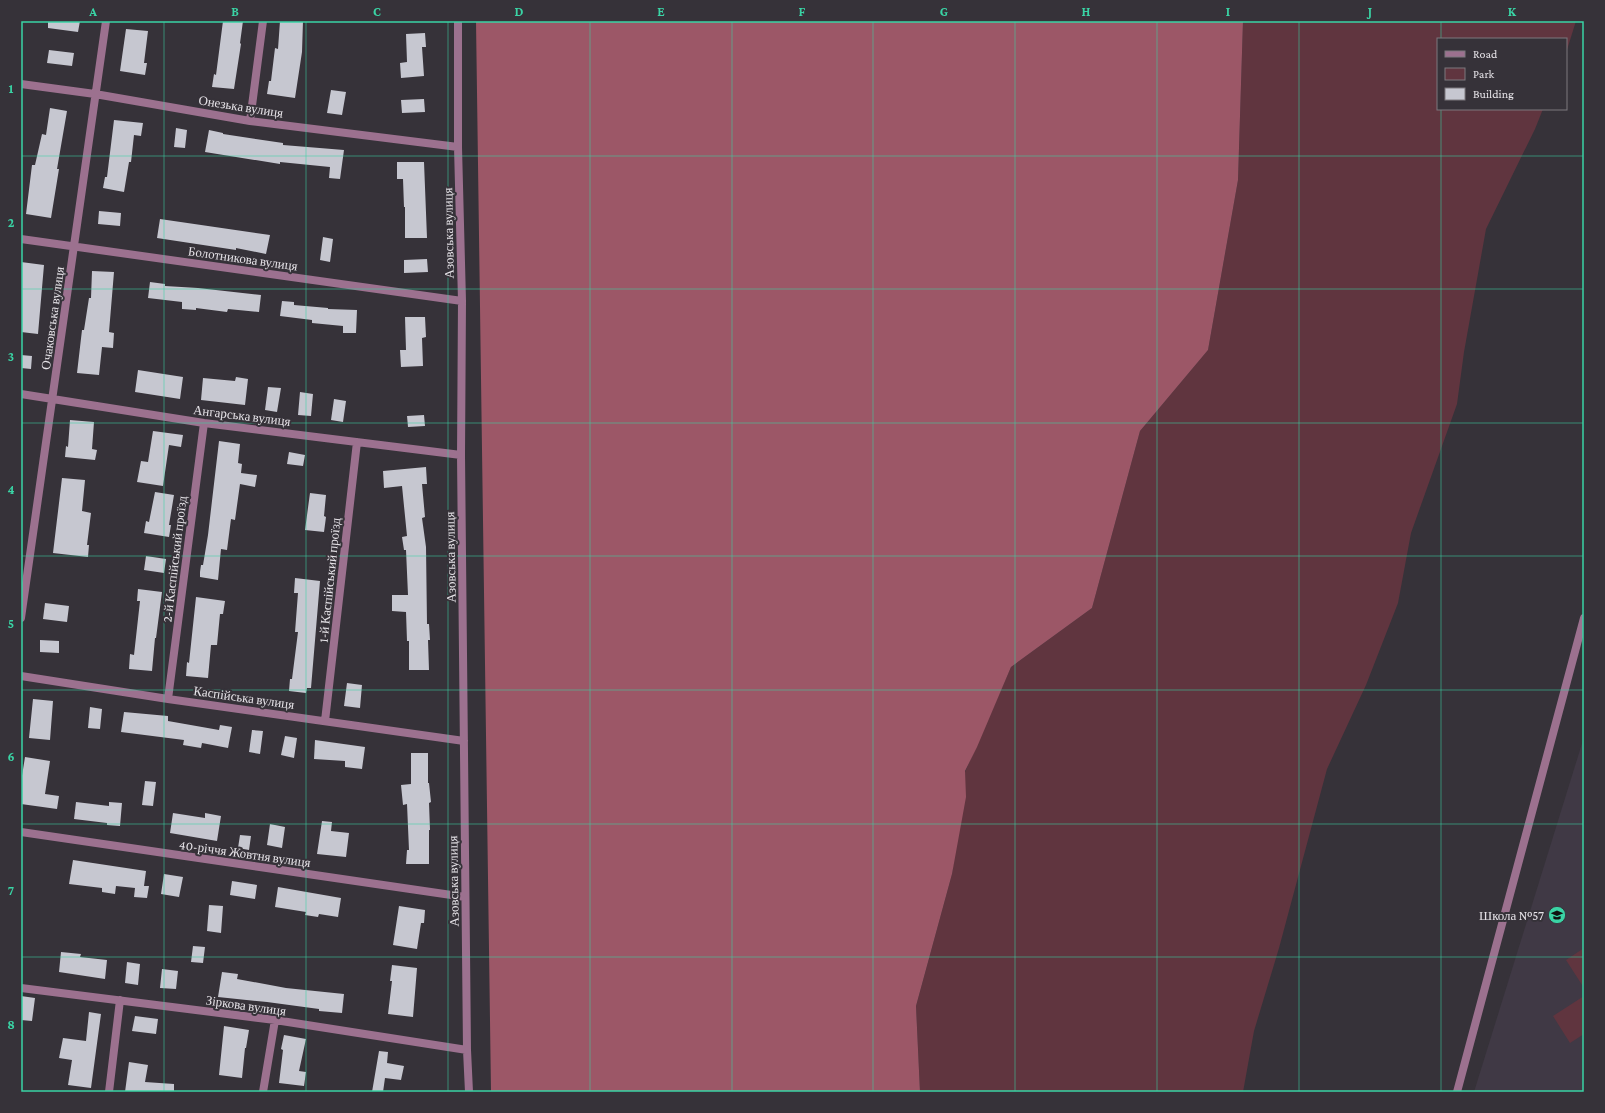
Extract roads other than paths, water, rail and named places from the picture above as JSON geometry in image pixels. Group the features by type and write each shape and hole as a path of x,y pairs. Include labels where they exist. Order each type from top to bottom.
{"street":[{"name":"Очаковська вулиця","path":"21,618 106,21"},
{"path":"250,121 263,21"},
{"name":"Азовська вулиця","path":"458,21 458,147 462,301 461,454 465,897 469,1092"},
{"name":"Онезька вулиця","path":"21,84 95,94 250,121 458,147"},
{"name":"Болотникова вулиця","path":"21,239 462,301"},
{"name":"Ангарська вулиця","path":"21,394 204,423 461,454"},
{"name":"2-й Каспійський проїзд","path":"168,699 204,423"},
{"name":"1-й Каспійський проїзд","path":"325,721 357,442"},
{"path":"1457,1092 1584,618"},
{"name":"Каспійська вулиця","path":"21,676 168,699 464,740"},
{"name":"40-річчя Жовтня вулиця","path":"21,832 465,897"},
{"name":"Зіркова вулиця","path":"21,988 274,1020 467,1050"},
{"path":"108,1092 120,1000"},
{"path":"263,1092 274,1020"}],"place":[{"name":"Школа №57","path":"1557,915"}]}
